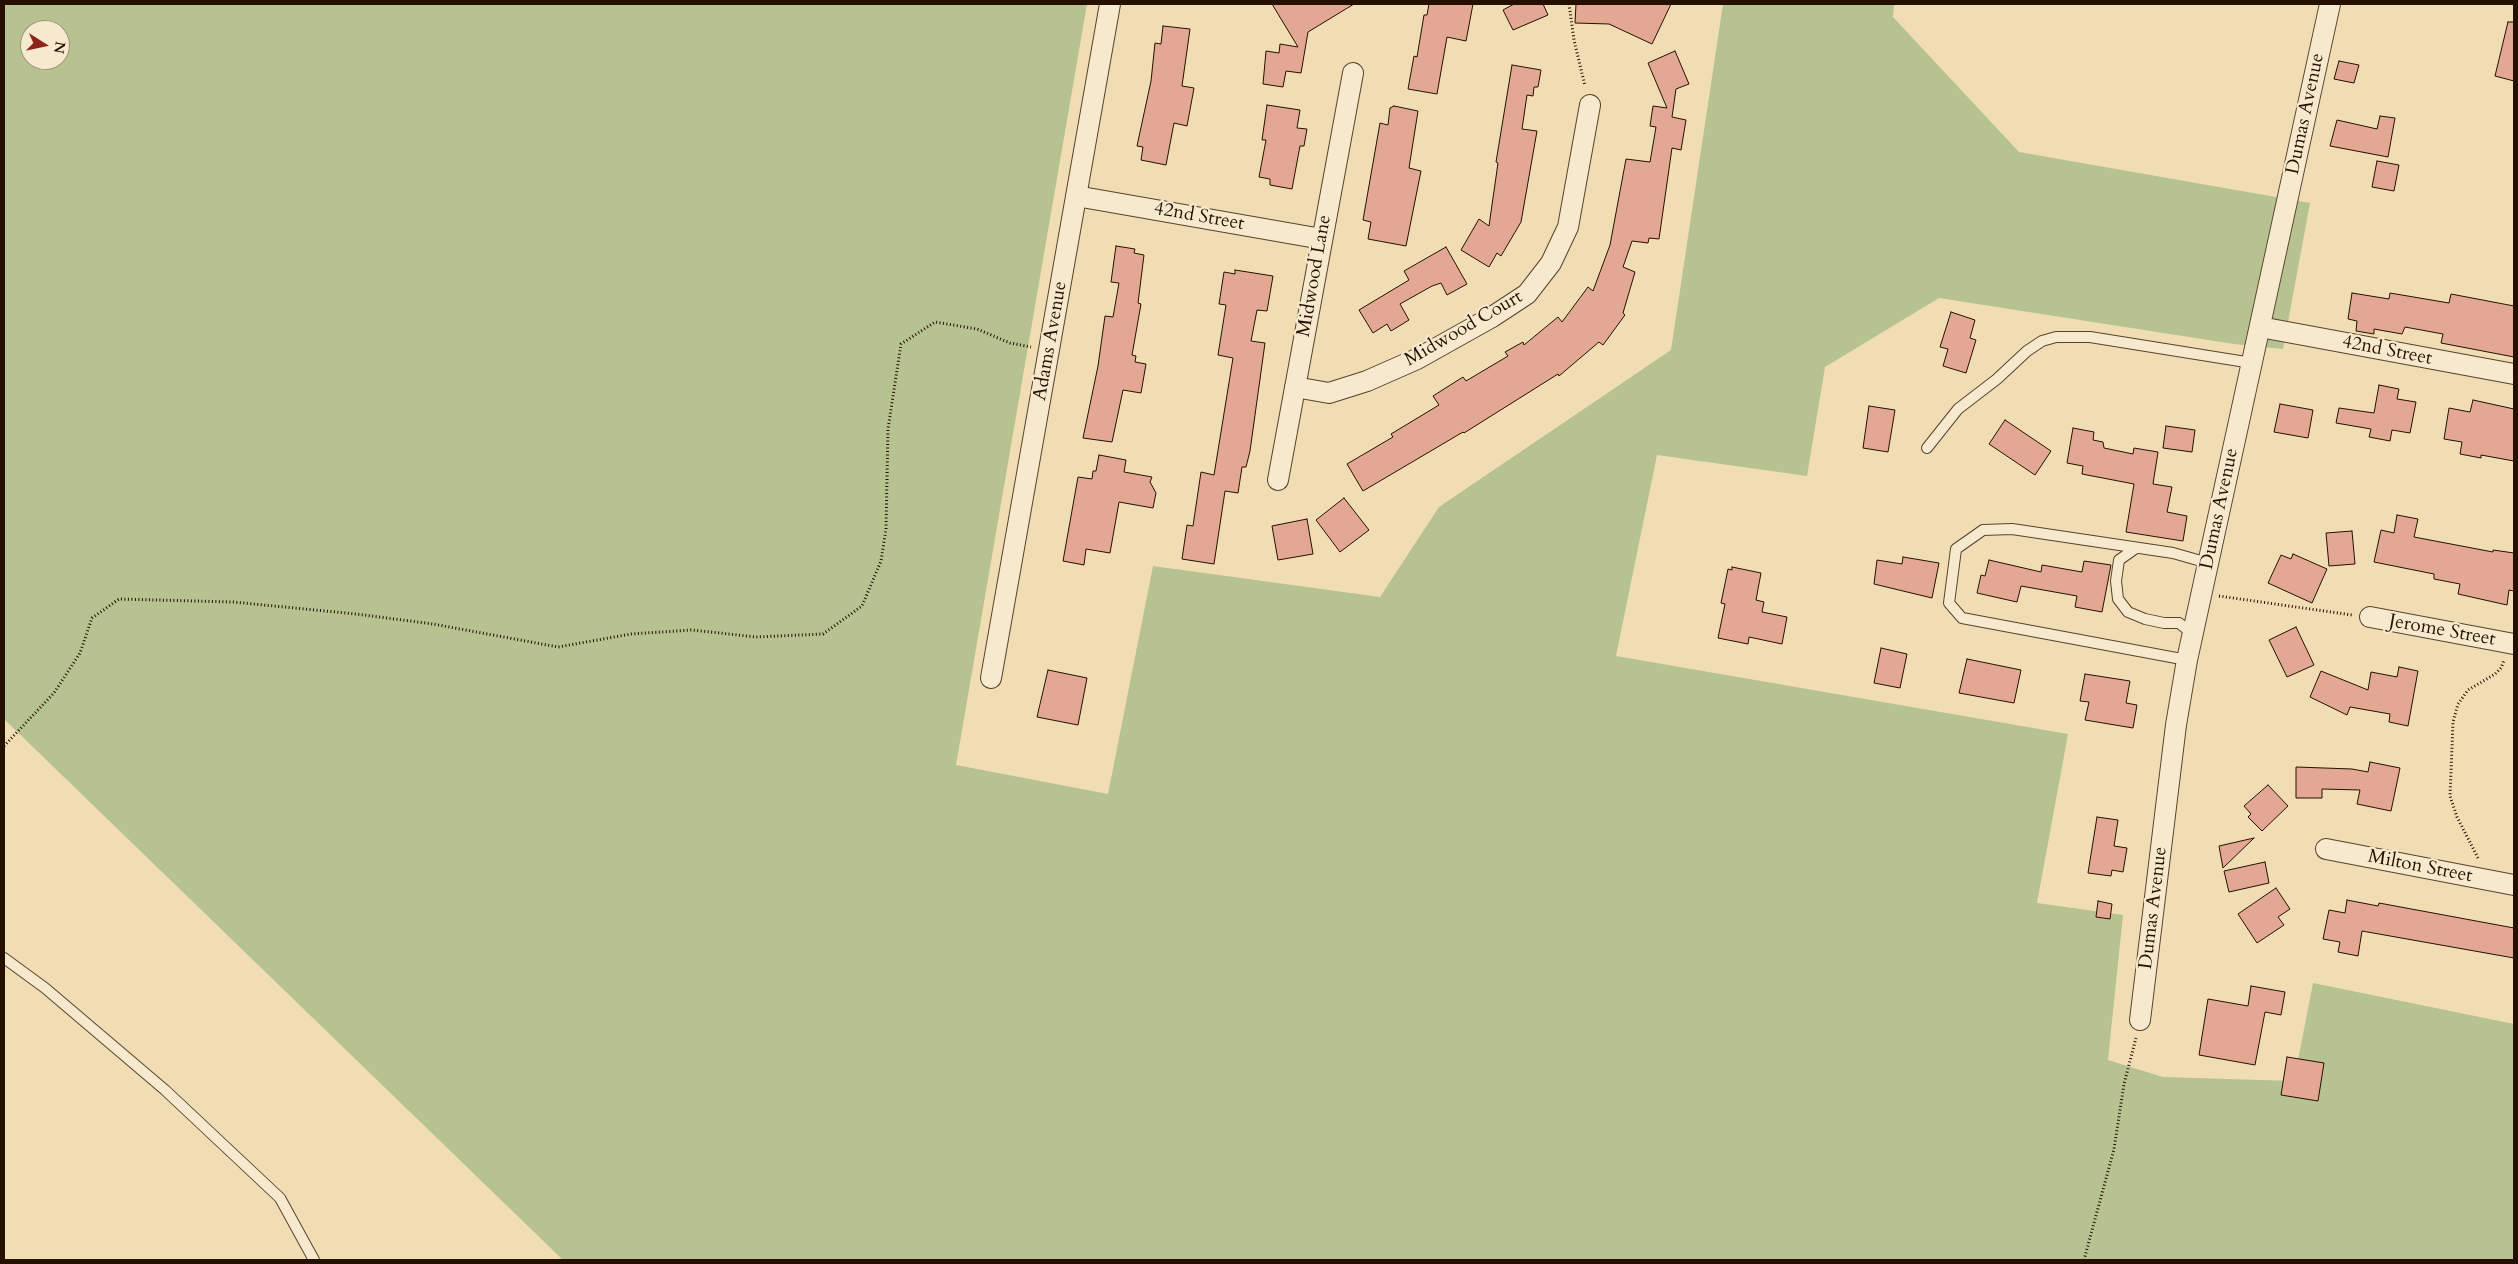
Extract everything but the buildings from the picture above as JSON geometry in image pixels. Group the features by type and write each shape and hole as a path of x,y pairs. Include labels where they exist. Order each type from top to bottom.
{"street":[{"name":"Adams Avenue","path":"991,678 1110,4"},
{"name":"Dumas Avenue","path":"2140,1020 2176,725 2187,660 2330,4"},
{"name":"Midwood Lane","path":"1278,480 1353,73"},
{"name":"Midwood Court","path":"1295,387 1330,393 1367,381 1417,359 1492,317 1527,294 1551,263 1568,227 1590,105"},
{"name":"42nd Street","path":"1076,196 1322,239"},
{"name":"42nd Street","path":"2260,327 2514,374"},
{"name":"Jerome Street","path":"2370,617 2512,643"},
{"name":"Milton Street","path":"2326,849 2514,885"}],"lane":[{"path":"1927,448 1958,409 1997,379 2027,351 2042,341 2056,337 2090,337 2252,363"},
{"path":"2187,660 1962,618 1949,603 1956,548 1983,530 2012,529 2173,553 2208,563"},
{"path":"2136,548 2119,560 2116,580 2118,599 2128,612 2145,619 2164,623 2180,623 2193,634"},
{"path":"4,958 45,988 165,1090 280,1198 314,1260"}],"path":[{"path":"1569,4 1574,40 1590,105"},
{"path":"4,746 54,693 80,653 92,618 119,599 233,602 356,614 433,624 558,647 631,634 692,630 756,636 823,634 862,606 881,561 886,529 888,429 901,344 935,322 977,330 1010,343 1049,351"},
{"path":"2202,594 2370,617"},
{"path":"2476,878 2480,861 2457,816 2450,796 2453,722 2458,704 2468,690 2489,679 2501,668 2512,643"},
{"path":"2084,1260 2114,1149 2124,1084 2140,1020"}],"green space":[{"path":"4,4 1087,4 956,765 1108,794 1153,566 1380,597 1439,507 1671,350 1723,4 1894,4 1893,17 2019,152 2310,203 2283,349 2234,344 1939,298 1825,367 1807,476 1657,455 1616,656 2068,734 2037,903 2123,915 2108,1060 2163,1077 2294,1081 2313,983 2514,1024 2514,1260 563,1260 4,719"}]}
